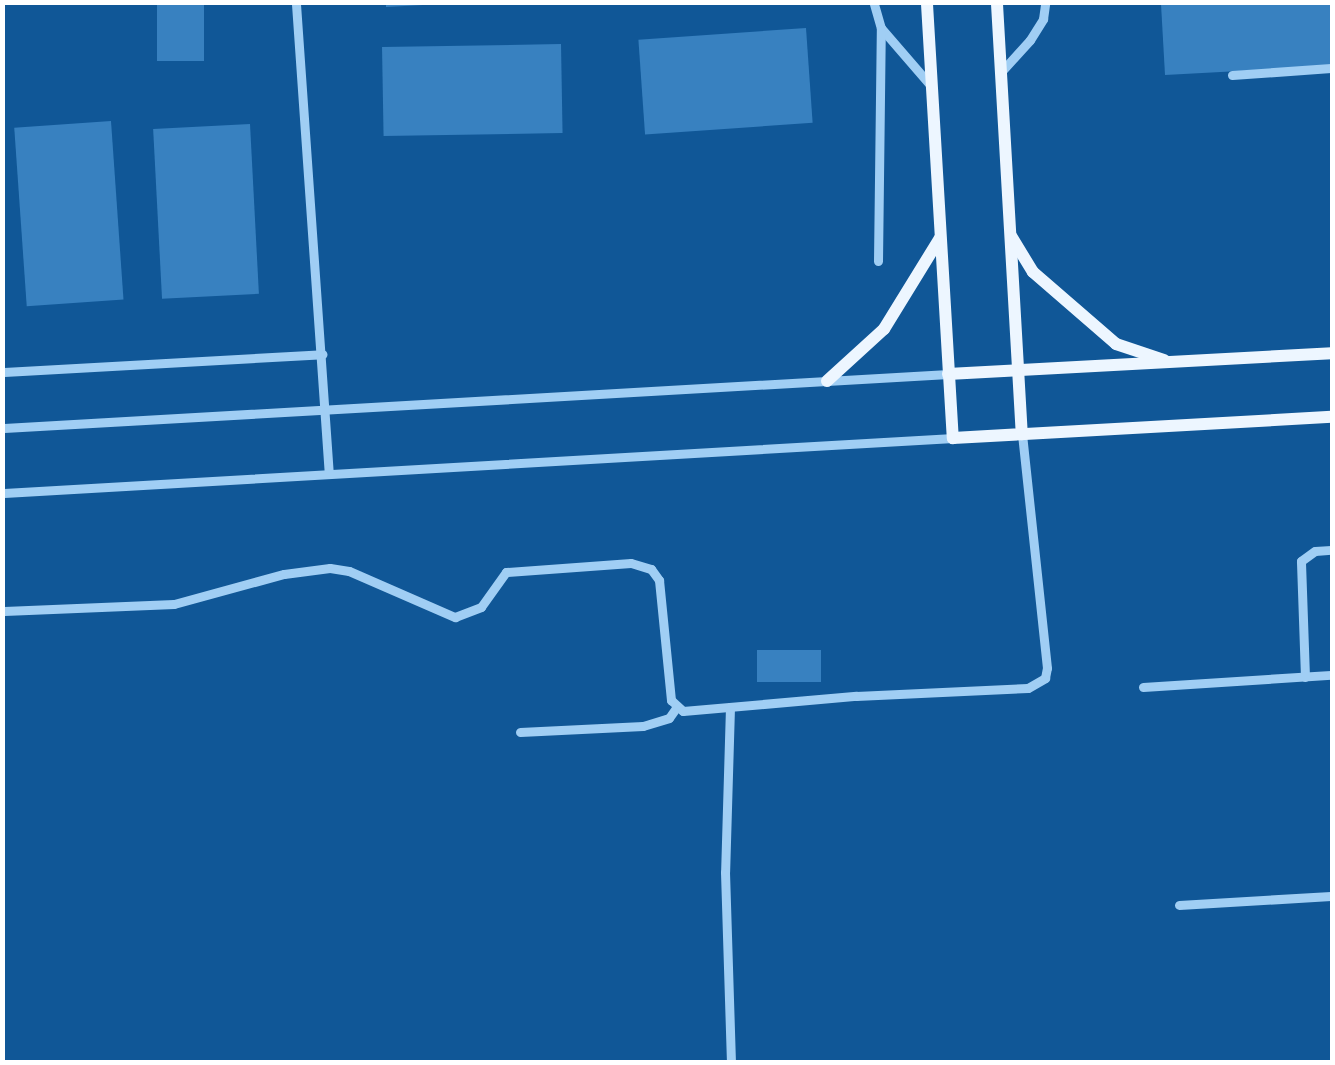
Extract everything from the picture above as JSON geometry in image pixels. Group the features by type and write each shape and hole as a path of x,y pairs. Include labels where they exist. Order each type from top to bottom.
{"main road":[{"path":"927,4 953,438 1331,417"},
{"path":"997,4 1022,434"},
{"path":"1009,234 1032,272 1116,344 1170,362"},
{"path":"827,381 884,329 940,238"},
{"path":"948,374 1331,353"}],"street":[{"path":"296,4 329,474"},
{"path":"874,4 880,28 878,261"},
{"path":"1001,72 1030,40 1042,19 1045,4"},
{"path":"880,28 932,86"},
{"path":"1232,75 1331,68"},
{"path":"4,372 322,354"},
{"path":"4,428 948,374"},
{"path":"4,611 174,604 284,574 330,568 349,570 455,617 481,607 506,572 631,563 651,569 659,580 671,700 676,708 697,712 730,707 1028,688 1045,678 1022,434"},
{"path":"4,493 953,438"},
{"path":"1305,677 1301,561 1315,551 1331,550"},
{"path":"1144,686 1331,675"},
{"path":"730,707 725,872 731,1061"},
{"path":"520,732 643,726 669,718 676,708"},
{"path":"1179,904 1331,896"}],"building":[{"path":"157,4 204,4 204,61 157,61"},
{"path":"386,4 423,4 423,5 386,7"},
{"path":"1161,4 1331,4 1331,66 1165,75"},
{"path":"806,28 813,123 645,134 638,40"},
{"path":"561,44 563,133 384,136 382,47"},
{"path":"111,121 123,300 27,306 14,128"},
{"path":"250,124 259,294 162,299 153,129"},
{"path":"757,650 821,650 821,682 757,682"}]}
